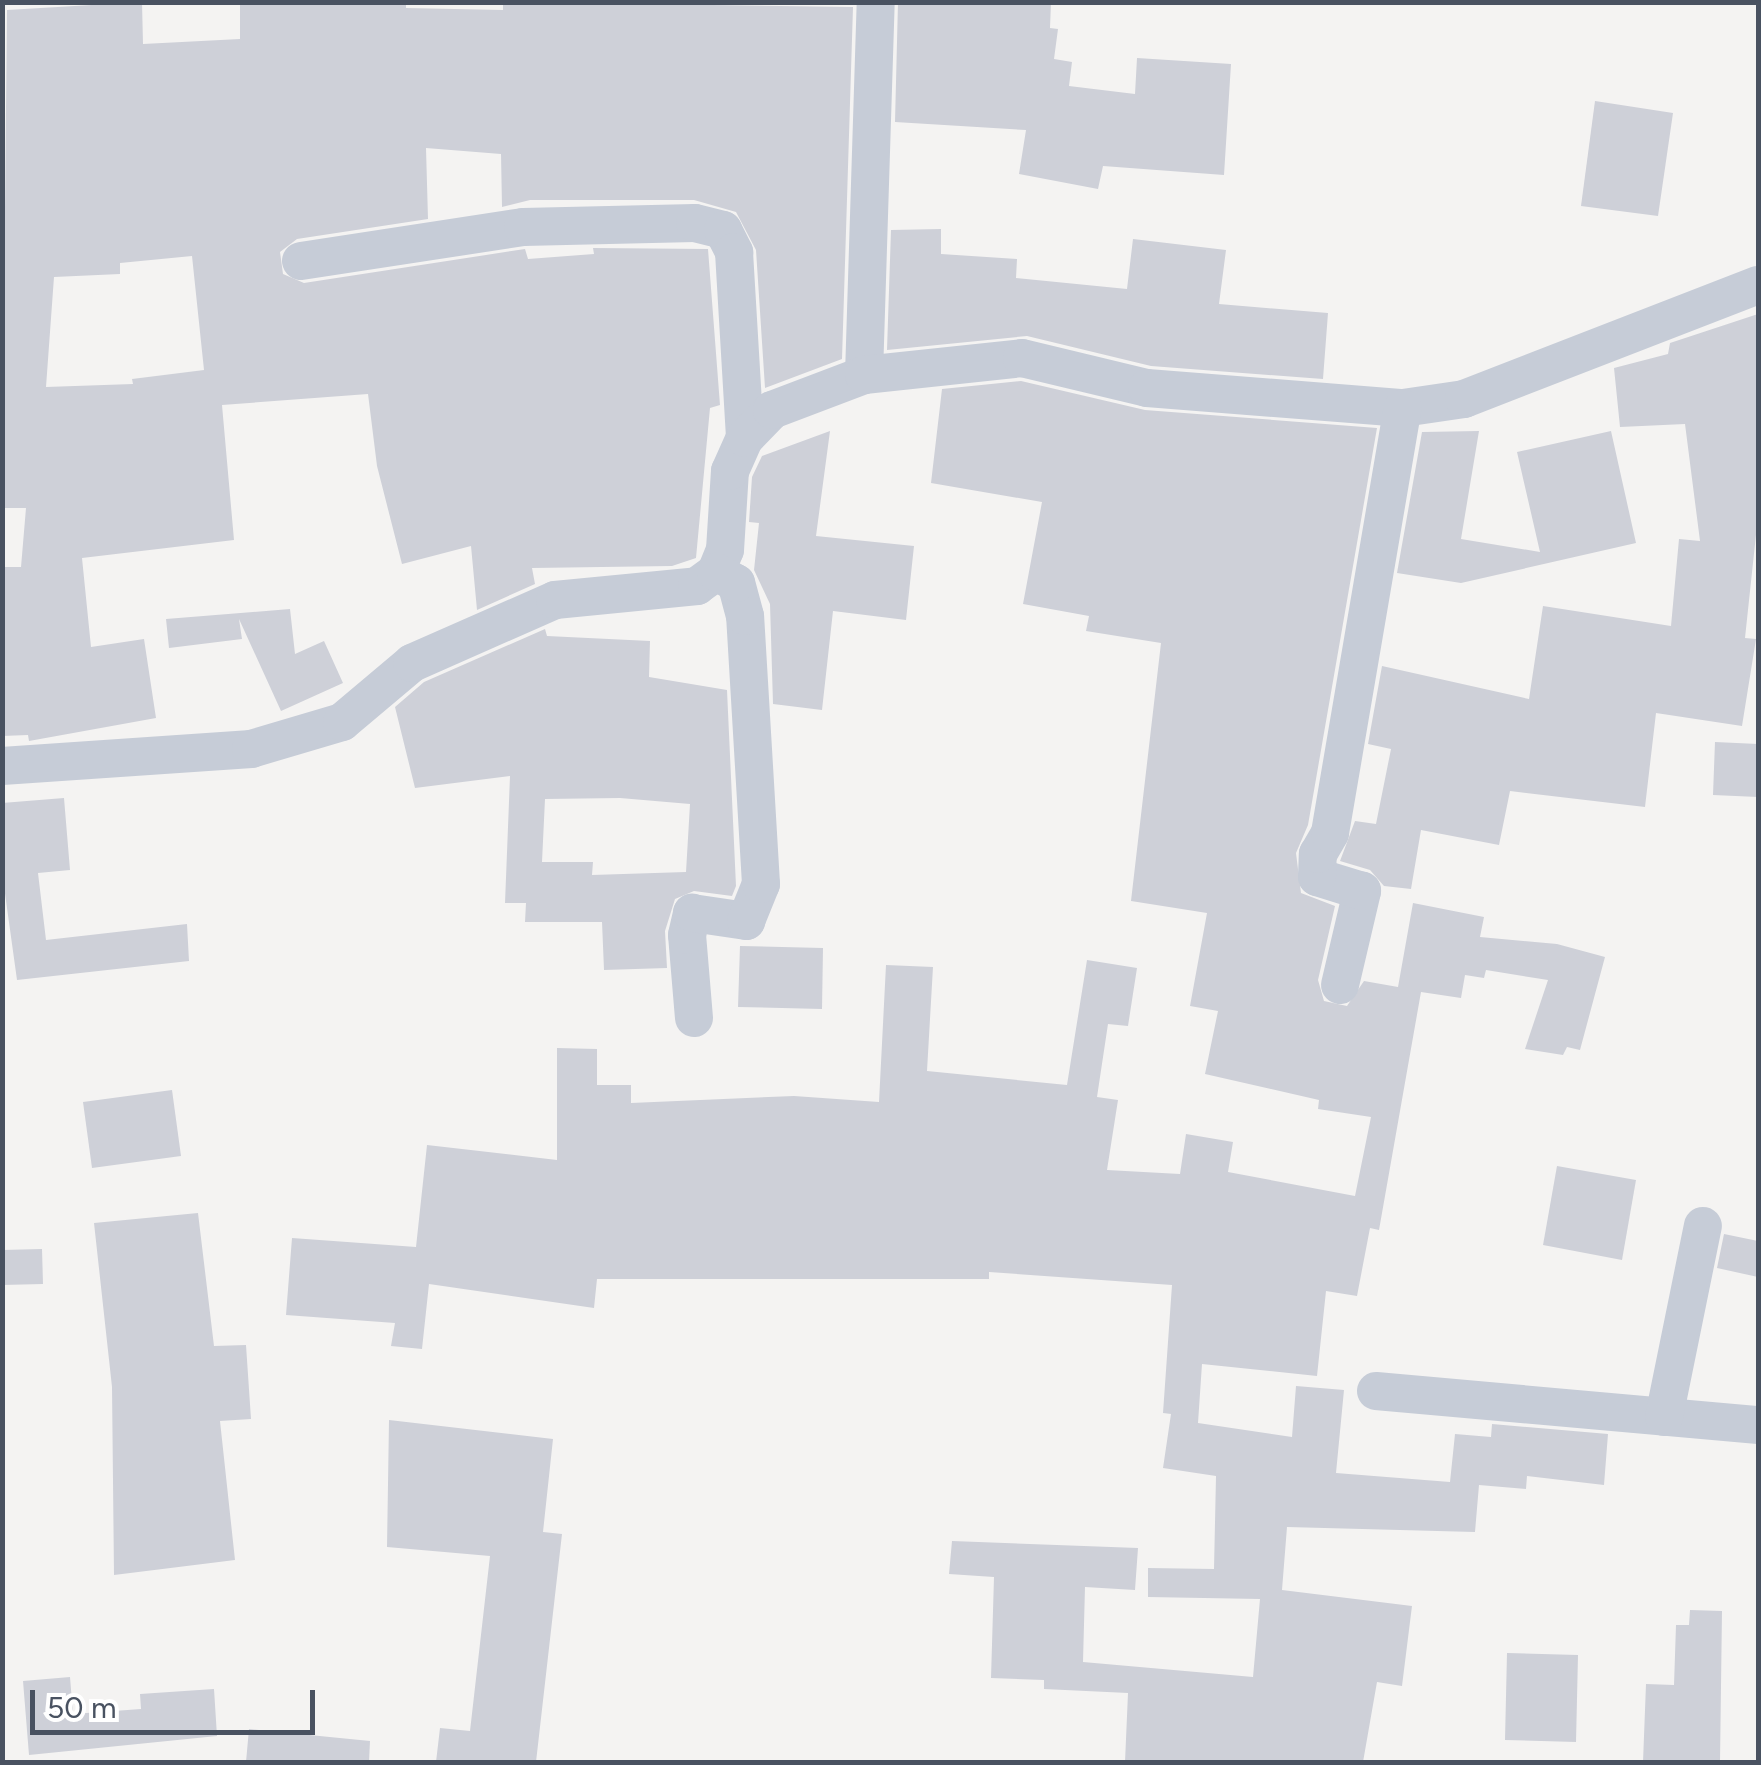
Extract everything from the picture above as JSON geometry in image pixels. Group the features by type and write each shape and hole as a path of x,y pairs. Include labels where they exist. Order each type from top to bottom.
{"street":[{"path":"864,374 876,2"},
{"path":"300,260 523,227 695,223 723,230 734,252 745,438"},
{"path":"2,766 251,749 342,722 412,662 555,600 696,586 716,572 726,550 730,471 745,438 772,410 864,374 1022,358 1146,388 1404,408 1464,399 1758,285"},
{"path":"1340,985 1362,891 1318,877 1318,854 1330,833 1404,408"},
{"path":"694,1018 687,935 692,913 746,921 760,884 745,616 736,584 716,572"},
{"path":"1664,1417 1703,1226"},
{"path":"1376,1391 1758,1425"}],"building":[{"path":"142,2 143,44 240,39 240,2 406,2 406,8 503,10 503,2 853,7 842,359 765,388 756,250 736,212 694,200 530,200 502,207 501,154 426,148 428,219 297,239 280,252 283,274 304,283 525,249 528,259 594,254 593,248 708,249 720,405 710,408 696,558 672,566 532,568 535,584 477,610 471,546 402,564 377,466 368,394 222,405 234,540 82,558 91,647 144,639 156,718 29,741 28,735 2,736 2,567 21,567 26,508 2,508 7,10","holes":["192,256 204,370 132,379 133,384 46,387 54,277 120,274 120,263"]},
{"path":"898,2 1051,2 1050,28 1058,29 1054,59 1072,62 1069,86 1135,94 1137,58 1231,64 1224,175 1103,166 1098,189 1019,174 1026,130 895,122"},
{"path":"1595,101 1673,113 1658,216 1581,206"},
{"path":"941,229 941,254 1017,259 1016,278 1127,289 1133,239 1226,250 1219,304 1328,313 1323,379 1151,366 1027,336 887,350 891,230"},
{"path":"1758,314 1758,516 1745,638 1756,639 1742,726 1656,713 1645,807 1510,791 1499,845 1421,830 1411,889 1384,886 1370,870 1340,861 1355,821 1376,824 1391,749 1368,744 1382,666 1529,699 1543,606 1671,626 1679,539 1700,541 1685,424 1620,427 1614,368 1668,354 1670,343"},
{"path":"1021,381 1145,410 1377,428 1308,825 1296,853 1301,893 1335,906 1318,980 1324,1001 1347,1006 1364,981 1398,987 1413,903 1484,917 1480,937 1557,944 1605,957 1580,1050 1567,1047 1563,1055 1525,1049 1548,980 1486,970 1484,978 1465,975 1461,998 1421,992 1379,1230 1370,1228 1357,1296 1326,1291 1317,1376 1202,1364 1198,1423 1292,1437 1296,1386 1344,1390 1336,1473 1450,1482 1455,1434 1491,1437 1492,1424 1608,1434 1604,1485 1527,1476 1526,1489 1479,1485 1475,1532 1287,1527 1282,1590 1412,1606 1402,1686 1377,1682 1363,1762 1125,1762 1128,1693 1044,1689 1044,1680 991,1678 994,1577 949,1574 952,1541 1138,1548 1135,1590 1085,1587 1083,1662 1253,1677 1260,1599 1148,1597 1148,1568 1214,1569 1216,1476 1163,1468 1171,1414 1163,1413 1172,1285 989,1272 989,1279 597,1279 594,1308 429,1284 422,1349 391,1346 395,1323 286,1315 292,1238 416,1247 427,1145 557,1160 557,1048 597,1049 597,1085 631,1085 631,1103 794,1096 879,1102 886,965 933,967 927,1071 1067,1085 1087,960 1137,968 1128,1026 1108,1024 1097,1097 1118,1100 1107,1170 1180,1174 1186,1134 1233,1142 1228,1172 1355,1196 1371,1117 1318,1109 1319,1100 1205,1074 1218,1011 1190,1006 1207,913 1131,901 1161,643 1086,631 1089,616 1023,604 1042,502 931,483 942,389"},
{"path":"830,431 816,536 914,546 906,620 833,611 822,710 773,704 770,604 754,570 759,523 749,522 752,477 762,456"},
{"path":"1479,431 1461,539 1540,552 1517,452 1611,431 1636,543 1461,583 1397,573 1422,432"},
{"path":"290,609 295,654 324,641 343,683 281,711 239,619 242,639 169,648 166,619"},
{"path":"545,629 547,636 650,641 649,677 727,690 736,886 732,896 694,891 675,899 665,931 667,968 604,970 602,922 525,922 526,903 505,903 510,776 415,788 395,707 424,682","holes":["620,798 690,804 686,872 592,875 593,862 542,862 545,799"]},
{"path":"1715,742 1758,744 1758,797 1713,795"},
{"path":"64,798 70,870 38,873 46,940 187,924 189,961 17,980 2,872 2,803"},
{"path":"740,946 823,948 822,1009 738,1007"},
{"path":"172,1090 181,1156 92,1168 83,1102"},
{"path":"1557,1166 1636,1180 1622,1260 1543,1245"},
{"path":"198,1213 214,1346 246,1345 251,1419 220,1421 235,1560 114,1575 112,1387 94,1223"},
{"path":"1724,1234 1758,1241 1758,1277 1717,1268"},
{"path":"42,1249 43,1284 2,1285 2,1250"},
{"path":"389,1420 553,1439 543,1532 562,1534 536,1762 436,1762 440,1728 470,1731 490,1556 387,1547"},
{"path":"1690,1610 1722,1611 1720,1762 1643,1762 1646,1684 1674,1685 1676,1625 1689,1625"},
{"path":"1507,1653 1578,1655 1576,1742 1505,1740"},
{"path":"70,1677 73,1714 141,1709 140,1694 214,1689 217,1736 29,1755 23,1681"},
{"path":"249,1729 370,1741 369,1762 246,1762"}]}
